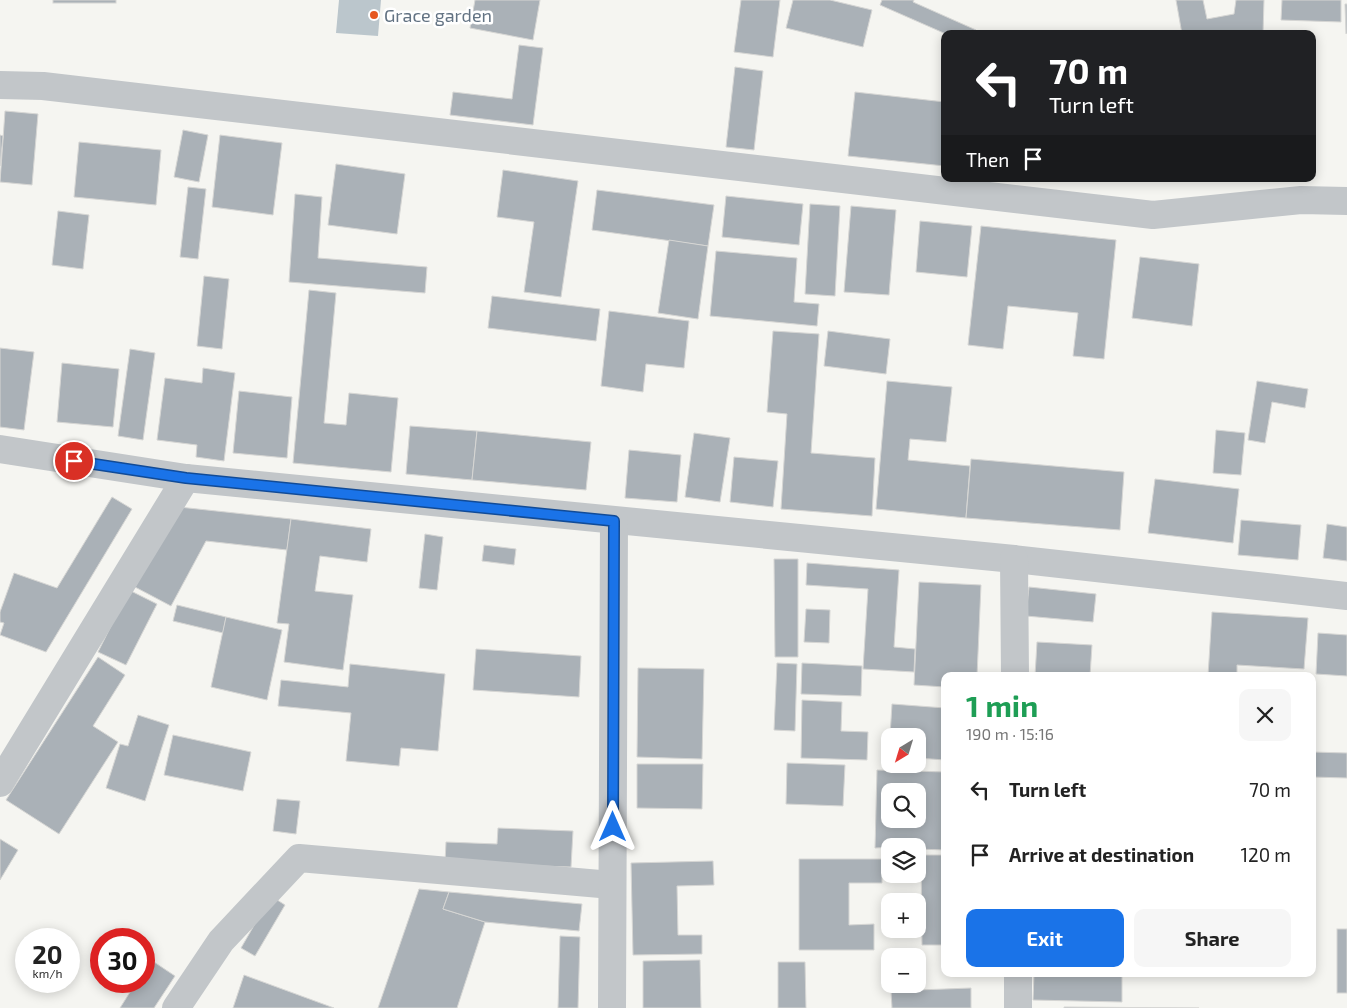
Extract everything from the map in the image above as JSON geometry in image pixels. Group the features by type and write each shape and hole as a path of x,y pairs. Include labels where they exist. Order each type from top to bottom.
{"street":[{"path":"0,85 43,86 1153,216 1301,200 1347,201"},
{"path":"0,449 186,478 1014,559 1347,596"},
{"path":"0,783 186,478"},
{"path":"612,1008 614,521"},
{"path":"1014,559 1015,672"},
{"path":"176,1008 221,941 299,858 612,885"},
{"path":"1018,977 1018,1008"}],"shaded area":[{"path":"339,0 381,0 378,36 336,33"}],"building":[{"path":"53,0 116,0 116,3 53,3"},
{"path":"475,0 540,0 533,40 470,28"},
{"path":"741,0 780,0 773,57 734,52"},
{"path":"793,0 830,0 872,10 863,47 786,28"},
{"path":"882,0 914,0 913,2 976,30 941,30 941,32 880,5"},
{"path":"1176,0 1203,0 1207,19 1234,14 1236,0 1264,0 1263,30 1181,30"},
{"path":"1282,0 1341,0 1341,22 1281,20"},
{"path":"1345,4 1347,4 1346,34"},
{"path":"519,45 543,48 533,125 450,115 453,92 512,99"},
{"path":"735,67 763,71 754,150 726,147"},
{"path":"855,92 941,102 941,166 848,156"},
{"path":"5,111 38,114 32,185 0,182"},
{"path":"183,130 208,135 199,182 174,177"},
{"path":"0,135 3,136 0,166"},
{"path":"220,135 282,143 273,215 212,207"},
{"path":"79,142 161,150 156,205 74,197"},
{"path":"336,164 405,174 397,234 328,225"},
{"path":"503,170 578,181 561,297 524,292 534,222 497,217"},
{"path":"188,187 206,189 198,259 180,257"},
{"path":"597,190 714,205 708,246 592,230"},
{"path":"295,194 322,197 318,258 427,267 425,293 289,282"},
{"path":"726,196 803,204 799,245 722,237"},
{"path":"810,204 840,206 835,296 805,294"},
{"path":"851,206 896,210 889,295 844,292"},
{"path":"58,211 89,215 83,269 52,265"},
{"path":"920,221 972,226 967,277 916,272"},
{"path":"981,226 1116,240 1104,359 1073,356 1078,313 1008,306 1003,349 968,345"},
{"path":"669,240 708,246 698,319 658,313"},
{"path":"716,251 797,258 794,302 819,304 817,326 710,316"},
{"path":"1140,257 1199,264 1192,326 1132,318"},
{"path":"204,276 229,279 222,349 197,346"},
{"path":"309,290 336,293 324,423 346,425 349,393 398,398 391,472 293,463"},
{"path":"492,296 600,309 596,341 488,328"},
{"path":"609,311 689,321 684,368 646,364 643,392 601,386"},
{"path":"773,331 819,334 811,453 875,458 872,516 781,509 787,414 767,412"},
{"path":"828,331 890,339 886,374 824,366"},
{"path":"0,348 34,352 24,430 0,427"},
{"path":"130,349 155,353 143,440 118,436"},
{"path":"62,363 119,369 113,427 57,422"},
{"path":"203,368 235,373 224,461 196,457 197,445 157,440 165,378 202,383"},
{"path":"887,381 952,387 946,442 910,439 908,460 970,466 966,518 876,509"},
{"path":"1257,381 1308,389 1305,408 1272,402 1265,443 1248,440"},
{"path":"239,391 292,397 287,458 233,453"},
{"path":"410,426 477,431 472,480 406,474"},
{"path":"1216,430 1245,433 1241,475 1213,473"},
{"path":"477,431 591,442 586,490 472,480"},
{"path":"694,433 730,438 720,502 685,497"},
{"path":"629,450 681,455 677,502 625,498"},
{"path":"734,457 778,461 773,507 730,502"},
{"path":"971,459 1124,472 1120,530 966,518"},
{"path":"1155,479 1239,489 1233,543 1148,533"},
{"path":"112,497 132,509 46,652 0,635 4,623 0,622 0,612 14,573 57,588"},
{"path":"179,507 291,519 287,550 206,541 171,606 135,587"},
{"path":"291,519 371,529 367,562 320,556 315,591 353,595 343,670 284,662 289,624 277,623"},
{"path":"1241,520 1301,525 1298,560 1238,555"},
{"path":"1327,524 1347,527 1347,561 1323,558"},
{"path":"425,534 443,537 437,590 419,588"},
{"path":"484,545 516,549 514,565 482,561"},
{"path":"774,559 798,559 798,657 775,657"},
{"path":"807,563 899,570 894,647 915,649 914,672 863,669 868,589 806,585"},
{"path":"919,582 981,585 977,672 941,672 941,687 914,685"},
{"path":"1029,587 1096,594 1093,622 1026,616"},
{"path":"129,590 157,604 126,665 98,652"},
{"path":"177,605 226,617 223,633 173,621"},
{"path":"806,609 830,610 829,643 804,642"},
{"path":"1212,612 1308,618 1304,669 1237,665 1237,672 1208,672"},
{"path":"226,617 282,630 267,700 211,687"},
{"path":"1318,633 1347,635 1347,676 1316,674"},
{"path":"1037,642 1092,645 1090,672 1035,672"},
{"path":"476,649 581,656 579,697 473,690"},
{"path":"98,657 125,675 93,726 118,742 59,834 6,800"},
{"path":"777,663 797,664 795,731 774,730"},
{"path":"802,663 862,666 861,696 801,694"},
{"path":"350,664 445,674 438,751 401,748 399,766 346,761 351,713 278,706 281,680 348,687"},
{"path":"638,668 704,669 702,759 637,757"},
{"path":"802,700 842,702 841,731 868,732 867,760 801,758"},
{"path":"892,704 941,708 941,760 926,759 926,728 890,728"},
{"path":"138,715 169,725 145,801 106,788 120,744 128,746"},
{"path":"173,735 251,752 243,791 164,775"},
{"path":"1316,752 1347,753 1347,778 1316,777"},
{"path":"787,763 845,765 843,806 786,804"},
{"path":"637,764 703,764 702,809 637,808"},
{"path":"877,770 881,770 881,773 941,772 941,850 926,849 926,838 881,838 881,848 875,848"},
{"path":"277,799 300,801 296,834 273,831"},
{"path":"498,828 573,831 571,867 445,863 446,842 497,844"},
{"path":"0,839 18,850 0,880"},
{"path":"926,855 941,855 941,945 922,945 922,938 926,938 926,893 921,893 921,883 926,883"},
{"path":"799,859 881,859 881,883 849,883 849,925 874,924 874,950 799,950"},
{"path":"713,861 714,885 677,886 678,935 702,935 702,954 633,955 631,863"},
{"path":"419,889 449,892 443,909 485,922 457,1008 378,1008"},
{"path":"449,892 582,904 579,931 485,922 443,909"},
{"path":"271,896 285,905 255,956 241,948"},
{"path":"1337,929 1347,929 1347,993 1337,993"},
{"path":"560,936 580,937 578,1008 558,1008"},
{"path":"700,960 701,1008 643,1008 643,961"},
{"path":"778,962 805,962 806,1008 778,1008"},
{"path":"155,963 175,976 154,1008 120,1008 129,993 155,993"},
{"path":"244,975 334,1008 233,1008"},
{"path":"1034,977 1122,977 1122,1002 1033,1000"},
{"path":"971,988 971,1008 892,1008 891,993 926,993 926,990"},
{"path":"1064,1007 1199,1008 1064,1008"}],"place":[{"name":"Grace garden","path":"374,15"}],"route":[{"path":"74,461 186,478 614,521 613,827"}]}
